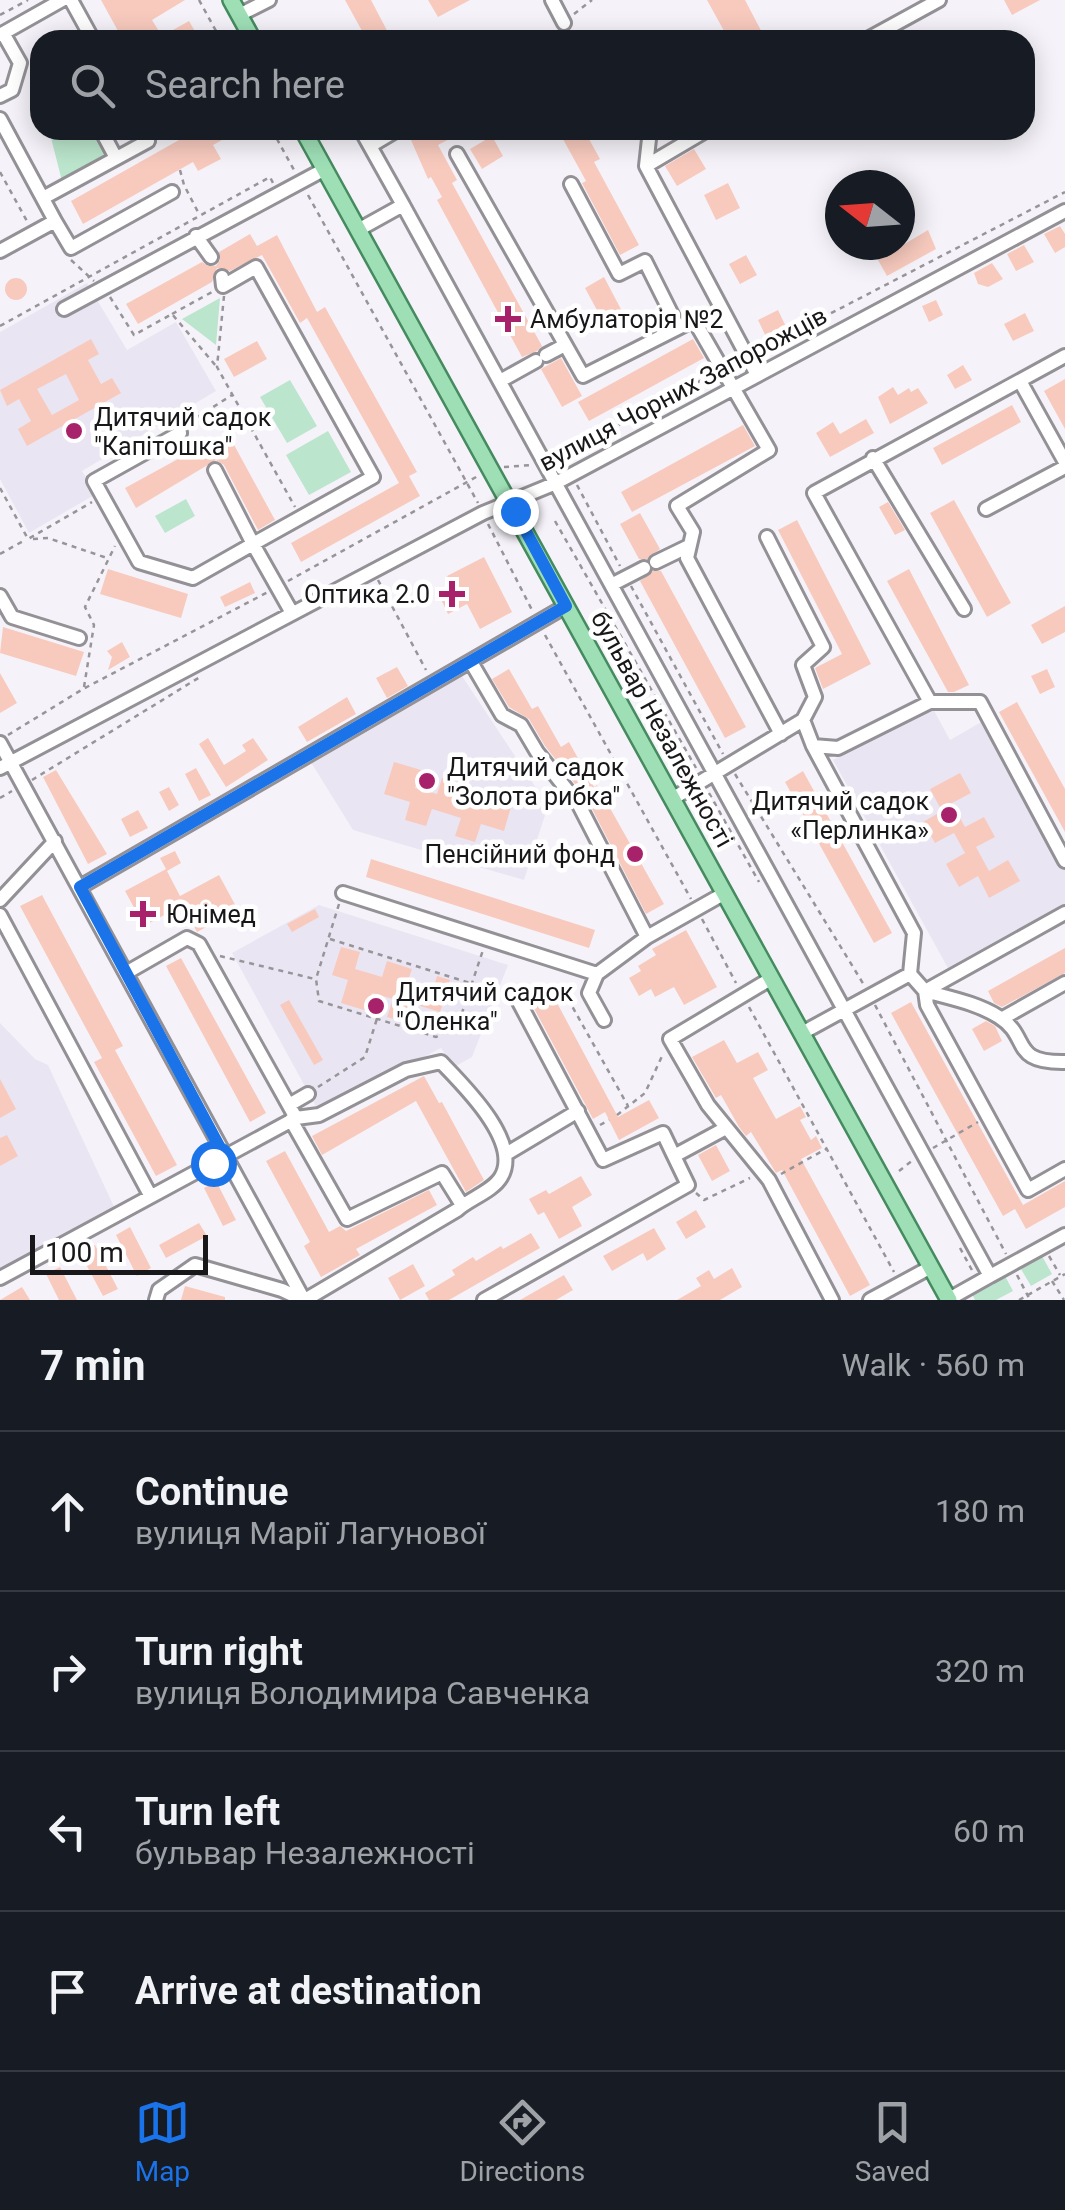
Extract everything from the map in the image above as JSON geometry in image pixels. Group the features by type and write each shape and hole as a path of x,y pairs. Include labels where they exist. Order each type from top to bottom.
{"main road":[{"path":"235,7 248,30"},
{"name":"бульвар Незалежності","path":"309,140 949,1299"}],"street":[{"path":"0,96 12,90 20,63 2,34 62,0"},
{"path":"71,0 88,30"},
{"path":"235,7 269,0"},
{"path":"552,0 564,23"},
{"path":"884,30 939,0"},
{"path":"0,119 71,248 172,192"},
{"path":"106,140 116,158"},
{"path":"43,198 147,140"},
{"path":"367,140 556,483 619,581 709,778 924,1154 984,1279"},
{"path":"370,146 380,140"},
{"path":"649,140 646,166 757,376"},
{"path":"646,166 690,140"},
{"path":"457,154 582,376 694,320 768,450 677,506 693,532 687,558 782,734"},
{"path":"64,310 325,169"},
{"path":"570,184 619,274 645,261 678,327"},
{"path":"358,230 403,205"},
{"name":"вулиця Чорних Запорожців","path":"6,765 482,513 572,475 1065,211"},
{"path":"0,251 56,221"},
{"path":"196,236 211,256"},
{"path":"180,433 94,481 139,562 193,578 372,477 256,267 223,281"},
{"path":"500,381 565,346"},
{"path":"930,702 814,493 1065,356"},
{"path":"986,509 1065,465 1020,382"},
{"path":"874,458 964,609"},
{"path":"215,470 292,614"},
{"path":"672,799 804,720 815,697 802,665 822,647 768,537"},
{"path":"619,581 690,546"},
{"path":"1,602 12,617 80,638"},
{"path":"80,887 566,606"},
{"path":"471,662 502,715 522,725 537,752 578,804 647,938"},
{"path":"812,746 838,748 930,702 980,702 1065,861"},
{"path":"804,720 812,746 914,933 910,974 925,991 965,1001 1003,1018 1027,1055 1044,1062 1065,1062"},
{"path":"0,742 6,765 55,841 304,1300"},
{"path":"0,900 55,841"},
{"path":"343,893 597,974"},
{"path":"604,1020 589,992 597,974 647,938 725,894"},
{"path":"925,991 1065,914"},
{"path":"0,916 150,1195"},
{"path":"126,973 187,938 199,944 347,1218 442,1173 462,1205"},
{"path":"802,1033 910,974"},
{"path":"772,978 670,1038 708,1106 769,1180 832,1300"},
{"path":"1003,1018 1065,983"},
{"path":"925,991 926,1005 1028,1190 1065,1169"},
{"path":"484,1300 688,1185 662,1134 603,1160 520,1002"},
{"path":"292,1114 319,1115 406,1070 442,1062 485,1110 506,1154 503,1174 497,1183 304,1300"},
{"path":"0,1278 225,1157 292,1114 308,1094"},
{"path":"506,1154 578,1110"},
{"path":"674,1156 726,1128"},
{"path":"949,1299 1065,1235"},
{"path":"156,1300 159,1290 194,1265 304,1300"},
{"path":"870,1300 931,1267"}],"path":[{"path":"0,16 28,0"},
{"path":"199,0 216,30"},
{"path":"278,140 900,1284"},
{"path":"180,170 200,215"},
{"path":"0,172 33,233"},
{"path":"0,326 270,177 279,193"},
{"path":"746,356 1065,192"},
{"path":"67,254 74,266 116,303 134,336 223,281 225,310 217,367"},
{"path":"172,314 217,367 301,517"},
{"path":"0,742 83,689 491,468 546,464 721,370"},
{"path":"180,433 183,427 233,394"},
{"path":"572,475 619,581 871,995 881,1021 1028,1298"},
{"path":"0,488 28,540"},
{"path":"0,554 102,496"},
{"path":"556,521 709,778 759,882"},
{"path":"83,689 94,625 85,607 123,533"},
{"path":"28,540 48,538 108,558"},
{"path":"373,571 434,684"},
{"path":"343,893 316,979 319,1000 436,1037 458,1025 486,939"},
{"path":"328,939 472,984"},
{"path":"203,952 316,979"},
{"path":"563,990 628,1106"},
{"path":"308,1094 365,1057 384,996"},
{"path":"617,1115 645,1093 670,1038"},
{"path":"899,1171 987,1117"},
{"path":"688,1185 704,1200 746,1177 769,1180 828,1148"},
{"path":"1019,1300 1063,1275 1044,1247"},
{"path":"959,1248 984,1279"},
{"path":"1052,1281 1064,1300"}],"shaded area":[{"name":"Дитячий садок \"Капітошка\"","path":"87,283 127,350 176,322 216,391 82,471 96,494 29,533 0,479 0,332"},
{"name":"Дитячий садок \"Золота рибка\"","path":"458,670 548,806 524,880 353,830 307,756"},
{"name":"Дитячий садок «Перлинка»","path":"931,705 950,740 983,721 1065,869 1065,906 949,970 833,760"},
{"name":"Дитячий садок \"Оленка\"","path":"319,905 508,965 472,1057 454,1067 441,1048 319,1112 232,953"},
{"path":"0,1023 35,1059 48,1065 117,1213 0,1278"}],"green space":[{"path":"52,140 103,140 112,157 63,185"},
{"path":"220,298 216,345 182,319"},
{"path":"290,380 317,426 287,443 260,397"},
{"path":"328,431 351,472 309,495 286,455"},
{"path":"186,499 195,516 165,533 155,516"},
{"path":"1042,1256 1052,1274 1031,1286 1021,1269"},
{"path":"1005,1276 1013,1291 996,1300 975,1300 972,1294"}],"building":[{"path":"101,0 185,0 152,20 158,30 118,30"},
{"path":"345,0 371,0 387,30 362,30"},
{"path":"428,0 470,0 438,17"},
{"path":"707,0 745,0 761,30 724,30"},
{"path":"1004,0 1040,0 1012,15"},
{"path":"189,21 194,30 173,30"},
{"path":"179,140 222,140 213,145 221,159 198,171 193,162 83,224 71,201"},
{"path":"411,140 447,140 438,145 457,180 452,183 542,346 537,351 522,357 437,200 442,197 431,177 428,179"},
{"path":"485,140 494,140 503,156 482,169 470,149"},
{"path":"563,140 590,140 600,159 594,162 639,245 620,255 582,183 586,181"},
{"path":"694,149 706,169 677,186 665,166"},
{"path":"728,183 740,208 716,220 704,195"},
{"path":"1060,226 1065,234 1065,247 1055,253 1044,234"},
{"path":"928,230 936,249 887,276 878,260 915,260 915,238"},
{"path":"250,234 257,246 277,235 317,312 325,307 417,472 409,476 420,496 301,562 291,543 399,483 307,318 300,323 262,255 230,271 217,268 212,282 138,324 126,304 202,262 216,266 219,252"},
{"path":"1024,245 1034,262 1016,271 1007,254"},
{"path":"746,255 757,275 740,284 729,264"},
{"path":"992,263 1003,279 988,287 978,284 974,273"},
{"path":"604,277 624,315 605,325 585,288"},
{"path":"16,278 27,289 16,300 5,289"},
{"path":"936,300 943,315 929,322 922,306"},
{"path":"778,310 788,331 768,341 758,320"},
{"path":"1025,313 1034,331 1013,341 1004,324"},
{"name":"Дитячий садок \"Капітошка\"","path":"91,339 99,354 88,360 101,384 112,378 121,393 27,446 18,429 31,421 19,399 7,406 0,390","holes":["66,374 79,400 52,415 37,389"]},
{"path":"693,339 704,358 589,421 578,402"},
{"path":"257,341 267,359 234,377 224,359"},
{"path":"561,358 582,396 562,407 541,369"},
{"path":"963,365 972,380 955,389 947,375"},
{"path":"1065,379 1065,429 1044,391"},
{"path":"893,387 898,395 918,388 928,403 890,424 878,397"},
{"path":"1012,405 1021,422 942,465 933,448"},
{"path":"866,419 874,433 830,457 816,433 833,422 840,434"},
{"path":"743,425 755,446 632,512 621,492"},
{"path":"209,442 215,453 233,443 275,520 258,530 224,465 216,460 136,508 125,488"},
{"path":"954,500 1011,603 987,617 930,513"},
{"path":"888,502 905,530 895,535 879,507"},
{"path":"640,513 660,549 647,559 639,559 620,524"},
{"path":"797,520 871,664 823,689 815,668 842,654 778,530"},
{"path":"484,557 512,612 480,629 467,604 448,614 439,595 453,588 447,576"},
{"path":"108,569 188,594 181,618 100,594"},
{"path":"909,569 969,685 954,692 948,692 887,581"},
{"path":"653,571 661,571 746,727 725,738 640,581"},
{"path":"250,582 255,593 225,607 220,597"},
{"path":"1065,606 1065,632 1042,644 1031,625"},
{"path":"3,627 84,652 76,676 0,653"},
{"path":"122,642 130,657 108,670 112,657 107,651"},
{"path":"397,667 408,686 387,698 376,678"},
{"path":"509,669 532,709 538,706 561,747 569,742 664,904 646,914 587,799 529,719 509,707 492,679"},
{"path":"1047,669 1055,687 1040,694 1031,676"},
{"path":"0,673 17,703 0,713"},
{"path":"347,697 356,714 307,742 298,727"},
{"path":"1017,702 1065,789 1065,832 999,712"},
{"path":"208,738 224,765 246,751 242,745 253,738 268,760 226,787 199,744"},
{"path":"394,762 421,770 415,788 437,794 442,778 468,786 464,800 487,807 491,793 513,800 504,831 481,824 475,842 455,836 461,818 432,809 426,826 405,820 410,802 384,794"},
{"path":"196,768 211,795 199,801 185,774"},
{"path":"56,770 107,854 88,864 43,777"},
{"path":"803,771 892,933 874,943 785,782"},
{"path":"960,773 971,793 952,803 965,827 984,817 995,837 976,847 989,871 1008,860 1020,881 989,898 978,876 959,887 946,864 965,853 954,833 935,843 923,822 942,811 930,789"},
{"path":"169,787 179,805 169,811 159,792"},
{"path":"138,810 148,828 130,837 121,819"},
{"path":"175,851 181,863 167,871 180,896 219,875 238,910 197,932 183,905 144,926 125,891 166,869 160,858"},
{"path":"371,859 595,930 589,948 366,877"},
{"path":"42,895 123,1046 115,1050 177,1165 156,1176 94,1062 102,1058 20,906"},
{"path":"315,909 319,917 292,932 287,924"},
{"path":"686,930 717,987 684,1005 674,987 655,997 651,989 639,996 629,978 641,971 638,966 656,955 652,949"},
{"path":"341,947 360,952 355,969 382,977 387,961 412,969 406,986 432,994 437,976 450,980 440,1012 417,1005 411,1024 387,1017 393,999 372,993 367,1011 341,1003 348,980 332,975"},
{"path":"1065,948 1065,973 1002,1007 994,1003 988,991"},
{"path":"181,958 266,1113 250,1122 166,966"},
{"path":"548,986 618,1117 649,1100 659,1118 619,1140 605,1112 593,1119 528,997"},
{"path":"289,1000 323,1060 314,1065 280,1005"},
{"path":"911,1002 1023,1205 1065,1181 1065,1207 1026,1229 1015,1209 1003,1216 891,1013"},
{"path":"986,1021 995,1026 1002,1041 984,1051 972,1029"},
{"path":"724,1040 737,1063 758,1052 768,1070 753,1078 776,1119 800,1106 806,1117 800,1120 811,1140 816,1136 822,1148 801,1159 870,1285 850,1296 782,1170 776,1173 751,1132 746,1136 721,1095 716,1098 692,1057"},
{"path":"424,1076 484,1180 466,1192 416,1101 322,1155 312,1136"},
{"path":"0,1079 16,1109 0,1118"},
{"path":"7,1135 18,1156 0,1166 0,1138"},
{"path":"716,1145 730,1171 712,1181 698,1155"},
{"path":"285,1151 329,1232 340,1226 346,1231 429,1190 437,1205 356,1249 360,1255 321,1277 304,1246 310,1242 266,1161"},
{"path":"581,1176 592,1195 572,1207 582,1226 559,1239 544,1212 538,1215 529,1199 546,1190 549,1194"},
{"path":"216,1181 236,1220 223,1226 204,1188"},
{"path":"696,1210 706,1227 686,1239 676,1222"},
{"path":"199,1223 207,1236 166,1258 159,1245"},
{"path":"130,1227 151,1268 137,1276 116,1235"},
{"path":"654,1228 666,1249 647,1261 643,1253 612,1271 603,1256"},
{"path":"531,1233 540,1248 449,1300 429,1300 425,1293 455,1275 452,1270"},
{"path":"95,1245 118,1289 103,1296 80,1253"},
{"path":"413,1264 425,1286 400,1300 388,1278"},
{"path":"60,1267 77,1300 59,1300 46,1274"},
{"path":"732,1268 742,1287 720,1300 677,1300 701,1286 696,1278 709,1270 714,1279"},
{"path":"564,1275 573,1290 556,1300 520,1300"},
{"path":"185,1286 225,1297 225,1300 181,1300"},
{"path":"22,1287 30,1300 0,1300"}],"place":[{"name":"Амбулаторія №2","path":"508,319"},
{"name":"Дитячий садок \"Капітошка\"","path":"74,431"},
{"name":"Оптика 2.0","path":"452,594"},
{"name":"Дитячий садок \"Золота рибка\"","path":"427,781"},
{"name":"Дитячий садок «Перлинка»","path":"949,815"},
{"name":"Пенсійний фонд","path":"635,854"},
{"name":"Юнімед","path":"143,914"},
{"name":"Дитячий садок \"Оленка\"","path":"376,1006"}],"route":[{"path":"213,1163 225,1157 80,887 566,606 515,511"}]}
